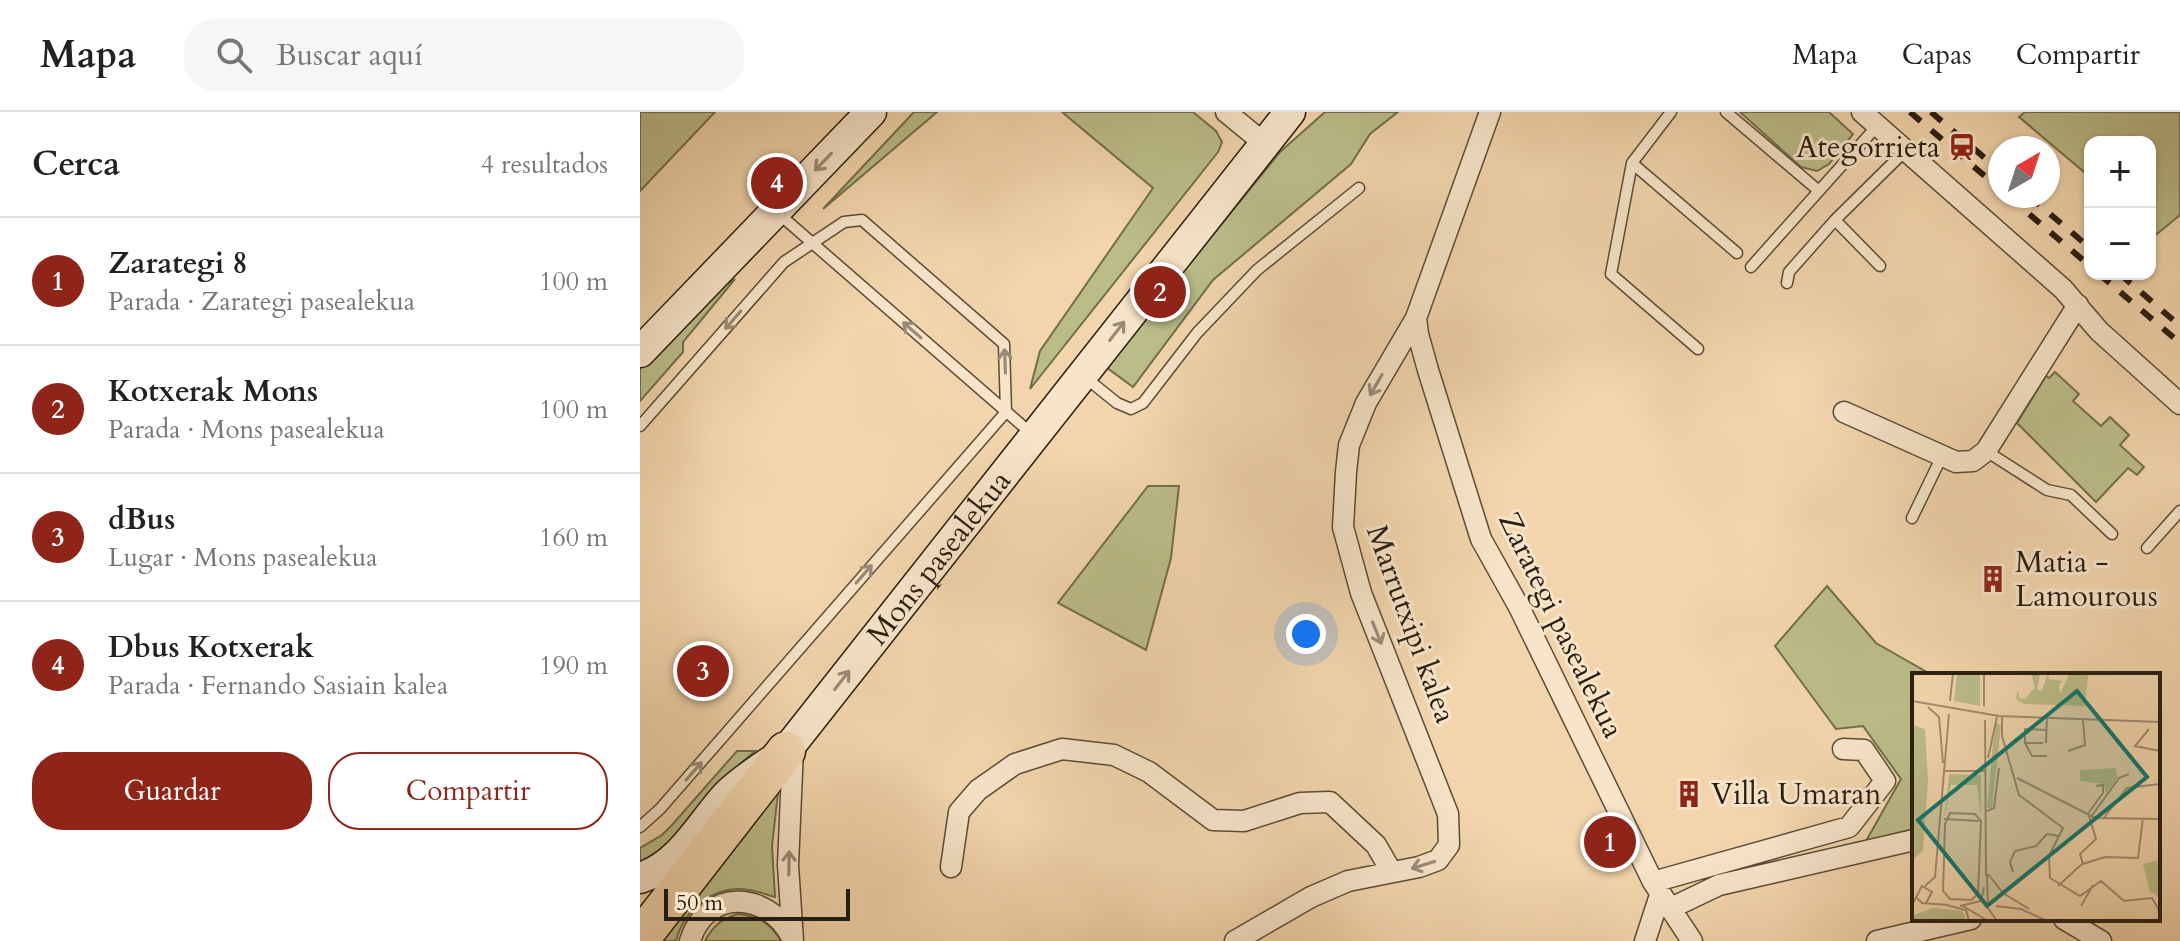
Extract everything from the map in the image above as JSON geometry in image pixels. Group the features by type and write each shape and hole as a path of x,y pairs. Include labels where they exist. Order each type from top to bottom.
{"highway":[{"path":"640,939 790,746"}],"main road":[{"path":"640,352 871,112"},
{"name":"Mons pasealekua","path":"640,878 670,862 685,848 727,794 790,746 1290,112"}],"street":[{"path":"1226,112 1265,144"},
{"name":"Mons pasealekua","path":"1265,144 1302,112"},
{"name":"Marrutxipi kalea","path":"1235,941 1311,897 1348,881 1419,867 1438,860 1449,845 1449,823 1424,750 1361,593 1343,527 1349,445 1370,395 1416,318 1490,112"},
{"path":"1870,119 2055,282 2099,331 2180,404"},
{"path":"1844,412 1942,456 1965,463 1973,461 1986,451 2078,305"},
{"name":"Zarategi pasealekua","path":"1416,318 1428,370 1481,539 1519,607 1661,895 1692,941"},
{"path":"790,746 788,865 792,938"},
{"path":"951,867 959,812 978,790 1015,764 1062,749 1114,755 1149,772 1213,820 1244,821 1300,803 1330,802 1376,845 1391,871"},
{"path":"1661,895 1849,827 1885,781 1864,750 1843,749"},
{"path":"1661,895 1719,885 1912,840"},
{"path":"1645,941 1661,895"},
{"path":"690,941 701,920 711,910 737,902 751,902 775,913 792,938"},
{"path":"1877,941 1962,921"},
{"path":"2067,921 2101,941"}],"lane":[{"path":"1671,112 1632,163 1611,274 1698,349"},
{"path":"1726,112 1819,191"},
{"path":"1751,267 1819,191 1870,119"},
{"path":"1787,283 1789,272 1835,220 1906,150"},
{"path":"1632,163 1737,253"},
{"path":"1082,375 1117,403 1131,409 1143,403 1197,333 1257,270 1359,188"},
{"path":"775,211 1034,436"},
{"path":"640,426 784,262 844,222 862,220 1004,344 1006,412 671,797 640,827"},
{"path":"1835,220 1880,266"},
{"path":"1986,451 2047,490 2071,495 2112,534"},
{"path":"1912,518 1942,456"},
{"path":"2147,548 2180,511"}],"green space":[{"path":"640,112 715,112 640,191"},
{"path":"914,112 937,112 823,209"},
{"path":"1062,112 1193,112 1216,131 1222,142 1218,152 1030,389 1040,351 1153,188"},
{"path":"1325,112 1398,112 1370,134 1351,164 1213,280 1133,387 1106,367 1280,152"},
{"path":"1740,112 1829,112 1853,134 1829,164 1817,171 1801,167"},
{"path":"2025,112 2180,112 2180,215 2156,233 2156,136 2084,136 2084,172 2060,152 2060,136 2041,136 2019,117"},
{"path":"735,279 683,342 683,352 640,401 640,369 711,294"},
{"path":"2055,372 2079,394 2073,401 2101,426 2110,417 2129,435 2120,445 2144,467 2137,475 2128,468 2096,502 2017,423 2046,376 2049,378"},
{"path":"1148,486 1179,486 1171,558 1146,650 1058,603"},
{"path":"1827,586 1876,643 1928,673 1912,673 1912,830 1866,841 1901,779 1863,726 1836,729 1775,646"},
{"path":"737,751 755,751 739,765 683,834 640,865 640,848 672,825"},
{"path":"779,784 772,846 775,897 736,889 713,895 694,909 676,941 657,941"},
{"path":"738,914 763,922 773,929 781,941 705,941 718,924"}],"railway":[{"path":"1910,112 1988,179"},
{"path":"1931,112 1988,161"},
{"path":"2022,208 2084,261"},
{"path":"2043,208 2084,243"},
{"path":"2106,280 2180,343"},
{"path":"2127,280 2180,326"}],"place":[{"name":"Ategorrieta","path":"1962,147"},
{"name":"Dbus Kotxerak","path":"777,183"},
{"name":"Kotxerak Mons","path":"1160,292"},
{"name":"Matia - Lamourous","path":"1993,579"},
{"name":"dBus","path":"703,671"},
{"name":"Villa Umaran","path":"1689,794"},
{"name":"Zarategi 8","path":"1610,842"}]}
